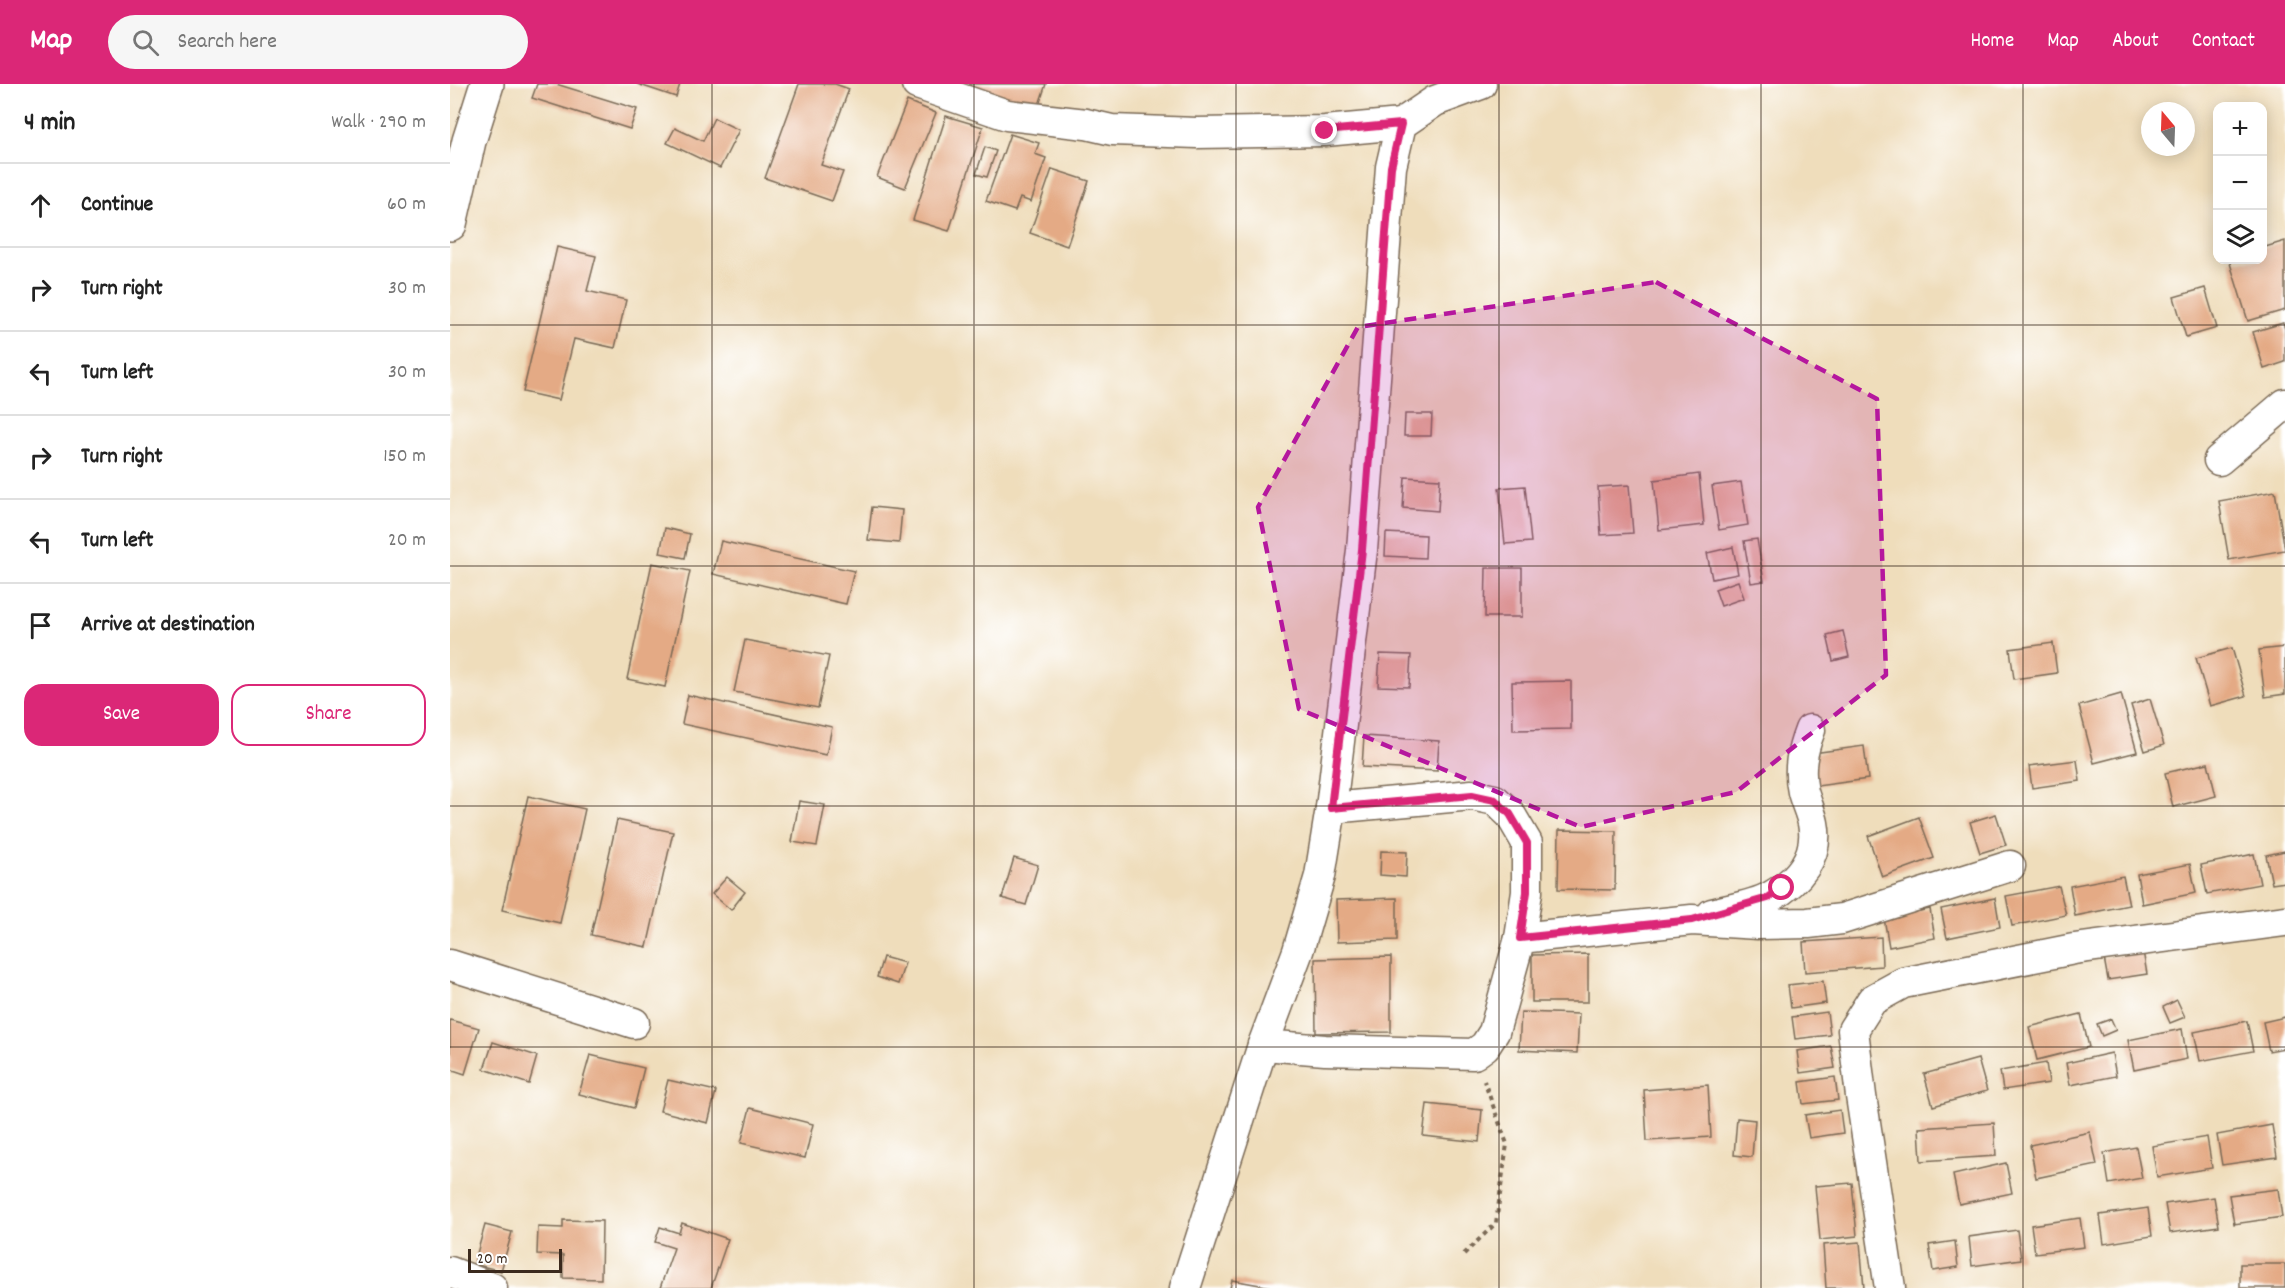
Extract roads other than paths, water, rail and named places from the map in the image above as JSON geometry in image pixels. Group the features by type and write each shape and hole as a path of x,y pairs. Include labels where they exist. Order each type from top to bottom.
{"highway":[{"path":"450,224 469,141 488,84"}],"street":[{"path":"916,84 1007,115 1086,124 1112,130 1197,133 1313,132 1401,124"},
{"path":"1185,1288 1263,1045 1298,951 1320,876 1331,808 1362,550 1391,167 1401,124 1431,93 1481,84"},
{"path":"2219,460 2285,404"},
{"path":"1692,920 1768,898 1796,878 1807,865 1814,845 1813,824 1803,793 1800,773 1801,754 1810,730"},
{"path":"1263,1045 1325,1050 1474,1054 1485,1046 1494,1032 1520,938 1527,892 1527,843 1510,814 1495,800 1472,795 1331,808"},
{"path":"1520,938 1692,920 1758,924 1808,923 1842,919 2010,866"},
{"path":"1890,1288 1853,1030 1872,1000 1903,983 2074,949 2285,921"},
{"path":"450,965 634,1023"},
{"path":"450,1272 492,1288"}]}
